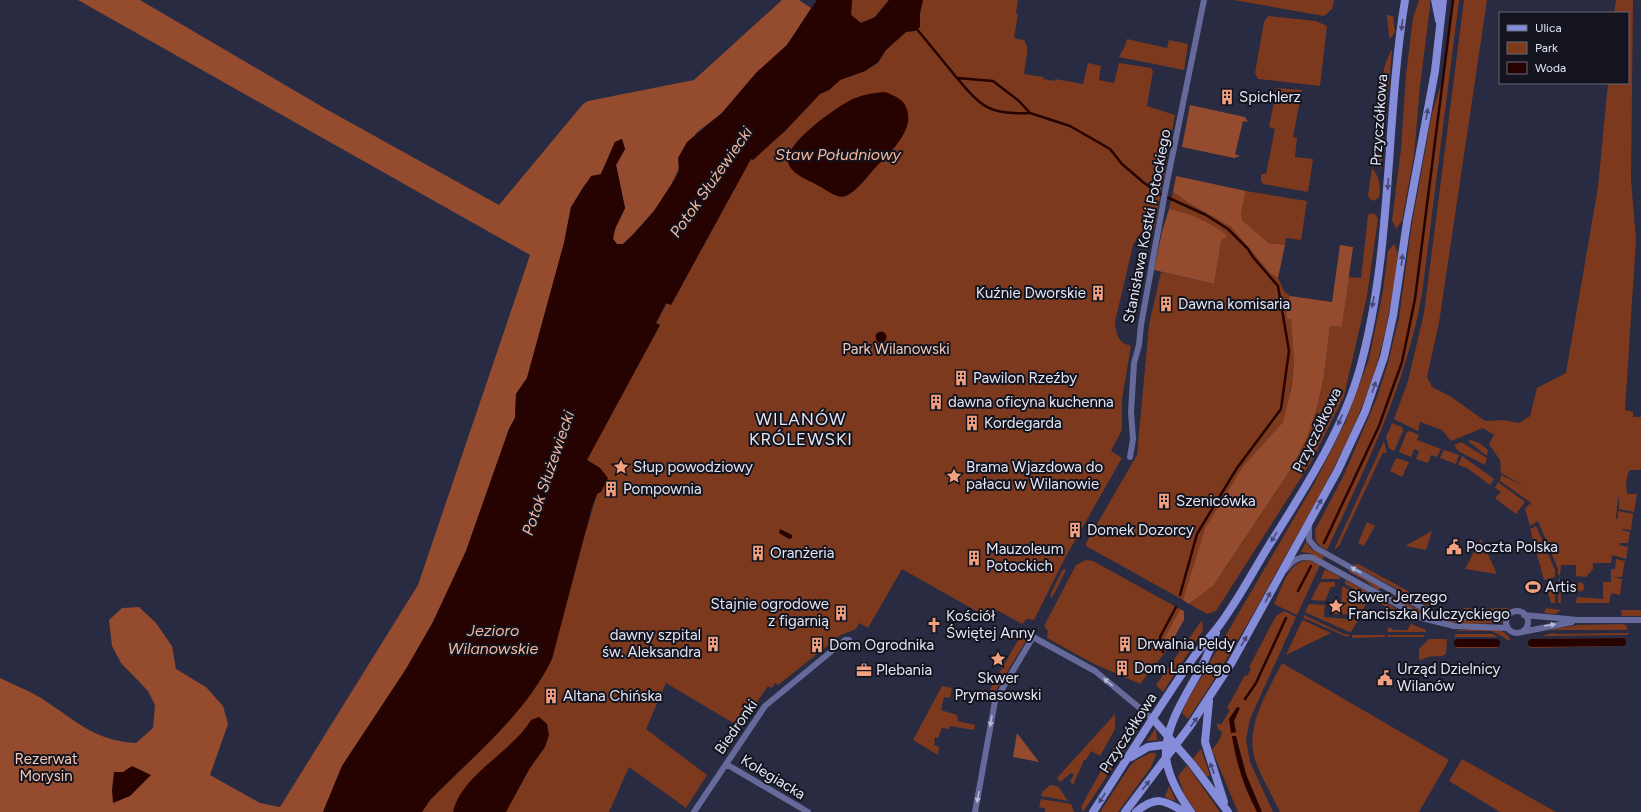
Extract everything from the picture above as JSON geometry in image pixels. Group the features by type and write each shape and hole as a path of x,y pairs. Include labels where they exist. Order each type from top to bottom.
{"main road":[{"path":"1435,0 1440,27"},
{"path":"1125,812 1210,698 1250,631 1353,440 1372,394 1384,357 1399,287 1407,222 1435,71 1444,0"},
{"name":"Przyczółkowa","path":"1093,812 1194,657 1219,625 1309,480 1329,443 1359,370 1376,287 1386,208 1396,72 1405,2"},
{"path":"1191,812 1178,791 1166,758 1167,744 1178,709 1204,663 1219,625"},
{"path":"1210,698 1205,742 1227,809"},
{"path":"1153,719 1177,744 1227,809"},
{"path":"1127,760 1148,747 1177,744"},
{"path":"1136,812 1148,803 1160,801 1173,805 1184,812"}],"street":[{"name":"Stanisława Kostki Potockiego","path":"1130,457 1133,439 1131,412 1134,363 1139,345 1141,325 1166,187 1204,0"},
{"path":"1310,520 1308,529 1309,540 1316,548 1430,612 1451,617 1507,617 1515,612 1578,620 1641,620"},
{"path":"1280,576 1294,560 1306,556 1313,558 1422,618 1454,626 1507,628 1512,632 1522,632 1578,620"},
{"path":"1522,632 1527,624 1524,614"},
{"path":"1507,617 1507,628"},
{"path":"975,812 995,701 1033,637 1094,671 1153,719"},
{"name":"Biedronki","path":"694,812 765,706 845,640 849,640"},
{"name":"Kolegiacka","path":"726,764 798,810 808,812"}],"green space":[{"name":"Rezerwat Morysin","path":"78,0 140,0 326,109 499,205 583,104 588,101 694,80 782,0 799,0 811,8 787,45 756,73 722,113 696,133 671,185 654,211 623,244 617,244 613,239 615,229 625,208 616,165 625,149 622,139 615,142 601,174 585,184 571,207 564,243 527,378 516,394 515,418 509,429 466,551 433,622 406,669 342,766 323,812 0,812 0,678 36,695 85,728 108,738 136,743 153,728 155,705 148,691 121,663 112,646 109,620 122,608 139,607 156,623 172,646 176,669 206,687 223,706 228,724 210,775 260,803 280,807 418,585 530,255"},
{"path":"852,0 889,0 875,17 861,23 851,15"},
{"name":"Park Wilanowski","path":"923,0 1018,0 1016,13 1018,14 1014,38 1024,40 1027,46 1024,74 1044,77 1043,79 1055,81 1055,79 1083,84 1088,63 1101,66 1099,80 1114,83 1119,63 1151,68 1153,71 1147,106 1175,115 1154,230 1140,234 1133,245 1115,322 1120,340 1131,346 1122,399 1122,430 1111,451 1122,458 1065,558 1034,620 1027,619 1022,624 997,610 992,620 902,569 868,628 859,623 856,629 841,635 778,685 775,683 772,688 768,686 740,727 666,683 646,729 707,775 686,808 629,767 609,812 422,812 430,800 497,734 512,717 527,699 552,659 572,578 597,494 600,468 586,460 660,325 656,323 667,303 671,305 751,158 785,131 820,94 829,90 840,80 865,71 878,63 886,50 906,31 915,31 920,27 920,13"},
{"path":"1234,0 1334,0 1332,9 1324,16"},
{"path":"1419,0 1430,0 1430,7 1420,86 1414,156 1402,221 1396,229 1392,220 1401,149 1406,75 1413,18"},
{"path":"1452,0 1459,0 1422,294 1415,328 1406,362 1383,425 1327,550 1320,546 1316,541 1315,530 1343,477 1376,400 1388,363 1399,318 1412,223 1432,113 1443,78"},
{"path":"1464,0 1487,0 1439,323 1427,377 1432,387 1450,396 1485,421 1503,420 1519,423 1530,416 1537,388 1566,373 1598,187 1608,84 1629,84 1629,12 1614,12 1616,0 1633,0 1631,180 1636,240 1625,410 1633,412 1633,417 1641,417 1641,470 1630,470 1627,478 1626,488 1628,494 1637,494 1634,512 1619,509 1619,497 1618,498 1616,519 1618,518 1618,511 1633,514 1631,530 1622,529 1630,532 1628,543 1619,543 1619,545 1628,547 1626,559 1612,555 1611,563 1593,563 1593,569 1586,577 1576,576 1576,565 1561,565 1560,575 1558,575 1558,569 1538,521 1530,526 1525,509 1529,504 1531,506 1530,502 1500,481 1501,475 1524,486 1501,473 1500,460 1489,444 1494,435 1483,428 1451,441 1442,430 1420,422 1418,431 1394,419 1408,381 1424,313"},
{"path":"1387,15 1393,16 1395,32 1391,38 1389,37"},
{"path":"1268,16 1316,21 1327,26 1320,86 1258,79 1255,73 1264,22"},
{"path":"1127,39 1167,48 1169,40 1188,44 1184,70 1119,57"},
{"path":"1391,50 1381,169 1376,161 1374,146 1384,68"},
{"path":"1278,88 1302,90 1293,137 1297,138 1295,157 1313,159 1308,192 1263,184 1261,180 1261,174 1266,174 1275,129 1269,127 1275,90"},
{"path":"1190,105 1245,117 1248,122 1243,121 1235,154 1240,156 1234,158 1182,147"},
{"path":"1372,168 1380,185 1379,197 1374,201 1368,196"},
{"path":"1176,176 1246,191 1241,213 1242,220 1269,243 1285,245 1278,278 1270,273 1231,227 1187,202 1173,192"},
{"path":"1246,191 1307,201 1301,240 1286,238 1285,245 1269,243 1242,220 1241,213"},
{"path":"1173,192 1187,202 1231,227 1270,273 1278,278 1284,291 1290,296 1286,308 1291,319 1294,362 1288,410 1283,422 1244,465 1191,578 1183,600 1086,546 1086,543 1137,455 1149,325 1161,272 1214,284 1183,212 1169,209"},
{"path":"1169,209 1200,219 1228,236 1221,240 1214,284 1154,270 1162,232"},
{"path":"1371,213 1376,215 1378,219 1367,296 1344,396 1311,462 1216,611 1207,614 1189,604 1213,586 1291,469 1308,435 1318,404 1324,376 1330,326 1342,327 1348,277 1361,278 1368,215"},
{"path":"1394,244 1398,253 1387,321 1375,371 1360,412 1339,458 1303,525 1235,645 1188,719 1182,713 1185,705 1314,484 1346,421 1369,359 1383,291 1388,251"},
{"path":"1340,245 1353,247 1342,327 1330,326 1324,376 1318,404 1308,435 1291,469 1213,586 1189,604 1183,600 1205,529 1244,465 1283,422 1291,390 1294,363 1291,319 1287,319 1286,308 1290,296 1332,302"},
{"path":"1392,423 1402,427 1403,431 1394,451 1389,448 1386,437"},
{"path":"1410,431 1419,435 1417,440 1441,449 1437,457 1431,455 1428,463 1416,459 1419,451 1414,449 1411,457 1399,452 1407,432"},
{"path":"1471,440 1479,443 1488,450 1487,456 1468,441"},
{"path":"1384,441 1387,454 1383,452 1339,546 1334,550"},
{"path":"1461,442 1487,458 1485,465 1458,451 1454,445"},
{"path":"1444,450 1459,455 1456,464 1440,458"},
{"path":"1462,456 1494,479 1490,485 1467,468 1458,465"},
{"path":"1396,458 1409,462 1402,477 1390,471"},
{"path":"1498,482 1525,502 1516,514 1495,498 1501,492 1495,488"},
{"path":"1367,522 1375,526 1364,546 1358,543"},
{"path":"1536,526 1555,570 1555,577 1544,580 1530,529"},
{"path":"1432,531 1426,550 1405,546"},
{"path":"1481,539 1497,574 1465,569"},
{"path":"1306,542 1311,549 1324,556 1322,560 1309,553 1301,552"},
{"path":"1616,559 1625,561 1622,577 1613,577 1622,579 1620,595 1611,593 1609,603 1576,603 1577,597 1603,599 1603,582 1611,582 1611,569 1615,569"},
{"path":"1086,560 1093,561 1180,609 1164,639 1167,650 1140,684 1094,664 1047,638 1048,631 1044,626 1076,565"},
{"path":"1308,560 1320,565 1297,615 1274,604 1286,577 1295,565"},
{"path":"1358,564 1432,604 1432,608 1353,565"},
{"path":"1063,569 1066,570 1052,598 1050,595"},
{"path":"1325,569 1340,577 1340,579 1321,579"},
{"path":"1350,570 1382,588 1377,590 1366,581 1349,572"},
{"path":"1559,577 1560,578 1561,603 1558,603"},
{"path":"1345,580 1370,593 1371,599 1345,584"},
{"path":"1320,582 1335,582 1335,587 1331,587 1325,601 1311,600"},
{"path":"1555,582 1555,603 1551,603 1546,585"},
{"path":"1580,582 1585,587 1580,592 1575,587"},
{"path":"1342,587 1368,600 1359,617 1356,615 1334,614 1335,606 1341,606"},
{"path":"1385,593 1430,615 1430,617 1419,613 1384,594"},
{"path":"1379,599 1409,616 1407,618 1377,602"},
{"path":"1309,604 1325,605 1324,617 1358,620 1351,632 1347,631 1305,612"},
{"path":"1464,608 1472,608 1467,614 1442,612 1463,611"},
{"path":"1509,608 1503,613 1499,614 1490,614 1483,612 1481,609"},
{"path":"1546,608 1561,610 1556,614 1544,613"},
{"path":"1180,609 1184,611 1184,620 1167,650 1164,639"},
{"path":"1621,610 1641,610 1641,616 1622,616"},
{"path":"1284,611 1296,617 1250,719 1246,739 1250,762 1273,812 1238,812 1212,750 1220,739 1222,732 1218,729 1217,725 1218,723 1221,725 1230,710 1227,708 1245,675 1247,676 1251,669 1249,667 1276,616"},
{"path":"1304,615 1344,634 1350,635 1347,637 1304,618"},
{"path":"1440,618 1502,620 1502,623 1465,624 1439,620"},
{"path":"1202,620 1203,630 1163,692 1156,685"},
{"path":"1303,620 1331,633 1286,655 1302,621"},
{"path":"1411,624 1426,630 1426,632 1387,632 1389,627 1394,630 1407,630"},
{"path":"1578,625 1626,625 1628,630 1547,630"},
{"path":"1005,628 1017,635 1014,640 1002,633"},
{"path":"1496,630 1508,635 1511,641 1492,631 1457,631"},
{"path":"1552,633 1629,633 1628,635 1542,636"},
{"path":"1455,634 1492,634 1498,637 1455,637"},
{"path":"1021,635 1027,639 994,694 990,689"},
{"path":"1352,635 1385,635 1385,637 1352,638"},
{"path":"1387,635 1425,635 1423,637 1388,637"},
{"path":"1623,638 1626,640 1624,646 1530,648 1528,644 1532,639"},
{"path":"1429,639 1447,639 1446,654 1419,660 1419,649"},
{"path":"1455,639 1497,639 1497,648 1456,648"},
{"path":"1282,663 1449,760 1419,812 1280,812 1259,770 1252,744 1253,732 1260,708"},
{"path":"942,686 952,688 950,698 944,697 941,710 957,715 958,721 975,725 974,730 950,726 949,729 942,728 938,738 935,737 934,741 934,745 939,747 938,755 913,740"},
{"path":"1115,714 1115,729 1100,756 1091,751 1086,760 1084,760 1073,785 1070,781 1074,775 1071,773 1060,782 1057,778"},
{"path":"1141,719 1139,728 1083,812 1081,807 1114,747 1129,735"},
{"path":"1156,728 1157,740 1147,741 1155,729"},
{"path":"1017,733 1039,762 1013,757"},
{"path":"1201,749 1210,775 1207,777 1193,758"},
{"path":"1150,753 1155,753 1156,755 1151,767 1118,812 1100,812 1130,766 1135,761"},
{"path":"1462,759 1556,812 1500,812 1449,781"},
{"path":"1187,765 1220,812 1196,812 1184,794 1178,776"},
{"path":"1050,785 1058,786 1068,801 1041,796 1042,792"},
{"path":"1169,786 1175,799 1175,801 1165,797"},
{"path":"1041,799 1071,804 1074,812 1045,812 1045,808 1039,807"}],"water":[{"name":"Jezioro Wilanowskie","path":"817,0 852,0 851,15 861,23 875,17 889,0 923,0 920,13 920,27 915,31 906,32 886,50 878,62 865,71 840,80 829,90 820,94 785,131 753,160 751,159 671,305 666,303 656,323 660,325 587,460 600,468 608,478 601,492 597,494 592,507 552,659 540,680 527,699 497,734 430,800 422,812 323,812 342,766 406,669 433,622 466,551 509,429 515,418 516,394 527,378 564,243 571,207 591,176 601,174 615,142 622,139 625,149 616,165 625,208 615,229 613,239 617,244 623,244 654,211 675,179 679,171 678,158 687,142 722,113 756,73 787,45"},
{"name":"Staw Południowy","path":"885,92 903,102 908,111 906,129 895,147 854,191 843,197 836,196 803,178 791,169 788,157 799,139 809,130 840,106 856,98"},
{"path":"879,332 883,332 885,333 885,341 879,342 876,339 876,335"},
{"path":"780,529 792,535 792,538 789,539 779,533"},
{"path":"1237,707 1240,708 1234,721 1236,732 1231,733 1229,719"},
{"path":"539,717 547,724 549,735 545,747 530,768 506,812 453,812 458,798 466,786 476,775 512,743 531,720"},
{"path":"1232,736 1236,736 1246,774 1262,812 1257,812 1244,784 1238,765"},
{"path":"132,766 151,775 130,796 113,803 112,790 114,772 123,772"}],"waterway":[{"path":"1324,543 1379,426 1402,362 1415,299 1453,0"},
{"name":"Potok Służewiecki","path":"916,28 957,78 993,81 1019,101 1030,113 1070,126 1110,149 1122,164 1158,193 1206,215 1228,229 1248,249 1278,286 1289,351 1281,409 1237,468 1197,534 1180,595"},
{"path":"958,79 974,97 988,108 1006,113 1029,113"},
{"path":"1298,591 1311,566"},
{"name":"Potok Służewiecki","path":"1163,652 1160,637 1176,607"},
{"path":"1245,699 1256,683 1286,618"},
{"path":"1532,643 1622,642"},
{"path":"1458,643 1496,643"}],"place":[{"name":"Spichlerz","path":"1227,97"},
{"name":"Kuźnie Dworskie","path":"1098,293"},
{"name":"Dawna komisaria","path":"1166,304"},
{"name":"Pawilon Rzeźby","path":"961,378"},
{"name":"dawna oficyna kuchenna","path":"936,402"},
{"name":"Kordegarda","path":"972,423"},
{"name":"Słup powodziowy","path":"621,467"},
{"name":"Brama Wjazdowa do pałacu w Wilanowie","path":"954,476"},
{"name":"Pompownia","path":"611,489"},
{"name":"Szenicówka","path":"1164,501"},
{"name":"Domek Dozorcy","path":"1075,530"},
{"name":"Poczta Polska","path":"1454,547"},
{"name":"Oranżeria","path":"758,553"},
{"name":"Mauzoleum Potockich","path":"974,558"},
{"name":"Artis","path":"1533,587"},
{"name":"Skwer Jerzego Franciszka Kulczyckiego","path":"1336,606"},
{"name":"Stajnie ogrodowe z figarnią","path":"841,613"},
{"name":"Kościół Świętej Anny","path":"934,625"},
{"name":"dawny szpital św. Aleksandra","path":"713,644"},
{"name":"Drwalnia Peldy","path":"1125,644"},
{"name":"Dom Ogrodnika","path":"817,645"},
{"name":"Skwer Prymasowski","path":"998,659"},
{"name":"Dom Lanciego","path":"1122,668"},
{"name":"Plebania","path":"864,670"},
{"name":"Urząd Dzielnicy Wilanów","path":"1385,678"},
{"name":"Altana Chińska","path":"551,696"}],"district":[{"name":"WILANÓW KRÓLEWSKI","path":"801,429"}]}
